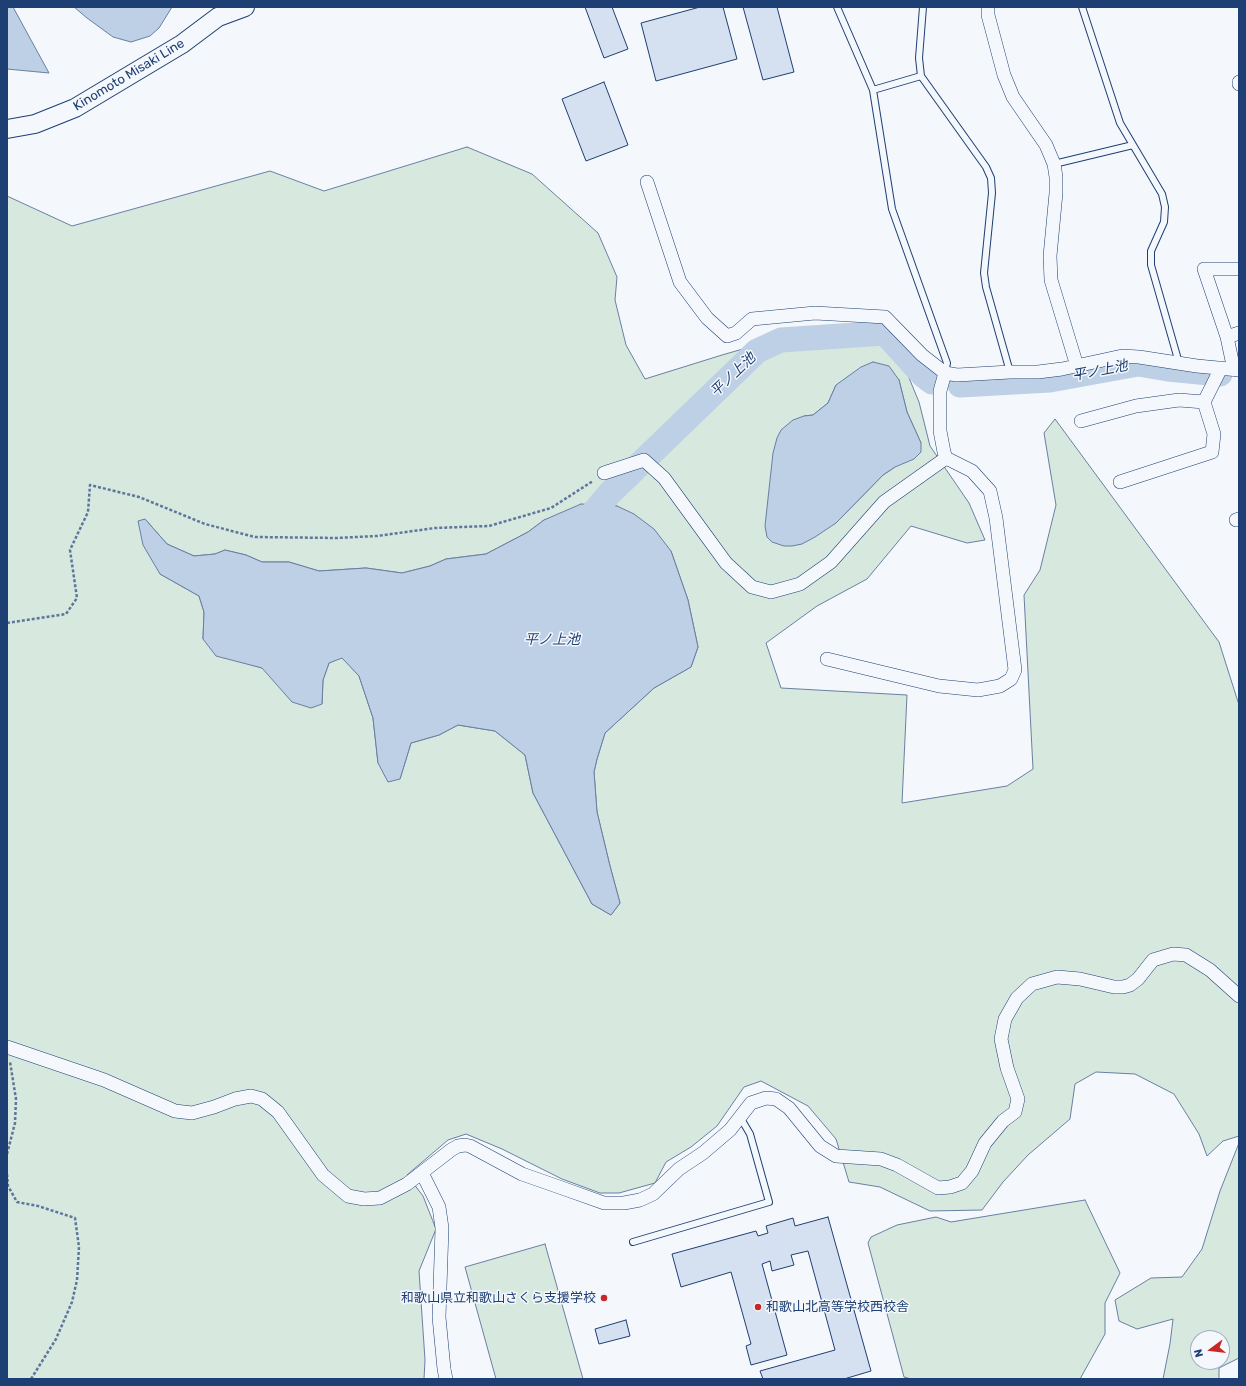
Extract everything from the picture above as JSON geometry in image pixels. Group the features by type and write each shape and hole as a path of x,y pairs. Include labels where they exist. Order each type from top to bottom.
{"main road":[{"name":"Kinomoto Misaki Line","path":"7,129 35,124 75,108 182,44 218,17 245,7"}],"street":[{"path":"988,7 988,15 1004,76 1013,97 1046,145 1054,164 1056,193 1050,256 1051,280 1077,366"},
{"path":"647,182 680,282 707,318 727,336 736,333 752,318 815,313 886,317 922,355 945,373 957,375 1038,372 1077,366 1122,356 1237,370 1233,335 1204,269 1239,269"},
{"path":"1120,482 1212,452 1214,434 1205,399 1221,368"},
{"path":"945,373 940,391 940,431 946,458"},
{"path":"1081,421 1136,406 1179,400 1205,399"},
{"path":"604,474 644,460 664,478 731,568 752,587 771,592 800,584 831,562 884,502 946,458"},
{"path":"827,659 939,686 978,690 1000,686 1011,679 1015,670 996,518 990,491 972,471 946,458"},
{"path":"7,1047 104,1080 175,1111 192,1113 235,1099 251,1096 262,1099 278,1112 323,1175 348,1196 364,1199 380,1198 407,1184 451,1150 458,1146 470,1146 522,1174 604,1203 624,1203 640,1200 653,1194 679,1169 703,1153 730,1130 751,1103 766,1098 776,1099 789,1108 820,1146 836,1156 880,1159 897,1165 938,1188 950,1187 962,1183 972,1171 985,1143 1003,1121 1015,1112 1018,1099 1007,1068 1000,1039 1005,1019 1017,998 1032,984 1057,977 1080,979 1114,987 1123,987 1130,985 1138,979 1154,960 1173,954 1186,955 1210,970 1239,996"},
{"path":"422,1173 439,1207 442,1228 439,1317 446,1379"}],"lane":[{"path":"837,7 873,90 892,209 947,363 945,373"},
{"path":"923,7 919,58 921,76 986,167 992,178 992,193 984,273 986,287 1010,372"},
{"path":"1082,7 1120,123 1162,194 1165,207 1164,222 1151,250 1150,265 1179,363"},
{"path":"873,90 921,76"},
{"path":"1054,164 1133,145"},
{"path":"633,1242 769,1202 750,1134 740,1117"}],"path":[{"path":"7,623 66,614 77,598 70,550 88,512 90,485 140,497 205,524 255,537 336,538 377,536 435,528 489,526 551,508 604,474"},
{"path":"7,1047 16,1099 14,1123 7,1154"},
{"path":"7,1174 8,1186 17,1202 38,1206 76,1218 79,1247 77,1280 72,1302 56,1339 31,1379"}],"shaded area":[{"path":"467,147 532,174 598,233 617,277 615,300 626,345 645,379 819,327 893,339 919,402 930,446 969,503 985,540 967,543 911,526 867,579 817,606 766,643 781,688 907,695 902,803 1007,786 1033,769 1024,595 1040,570 1056,505 1044,433 1055,419 1219,642 1239,705 1239,1136 1223,1141 1207,1156 1199,1134 1174,1094 1135,1074 1096,1072 1075,1084 1070,1119 1028,1155 1003,1182 982,1210 930,1211 880,1187 849,1182 836,1139 808,1106 761,1081 744,1087 717,1126 691,1147 666,1162 655,1183 619,1193 600,1193 562,1179 502,1149 466,1134 448,1140 407,1175 423,1196 436,1229 419,1271 425,1360 424,1379 7,1379 7,196 72,226 270,171 324,191","holes":["899,380 907,412 921,443 895,467 883,475 836,523 804,416 813,415 828,403 836,385","600,506 617,506 671,551 688,600 698,647 691,667 654,688 605,733 594,772 597,812 620,903 611,915 592,904 533,793 525,755 495,731 458,725 439,735 411,743 400,779 378,763 373,718 359,676 342,657 329,663 323,680 322,704 262,668 243,662 203,639 204,612 199,596 160,574 145,519 167,544 194,556 215,554 225,550 246,555 262,562 289,562 319,571 366,568 402,573 430,566 446,559 486,554 528,532 544,520"]},
{"path":"1239,1143 1239,1358 1230,1362 1230,1330 1190,1330 1190,1370 1219,1370 1219,1379 1163,1379 1173,1319 1137,1329 1119,1321 1115,1300 1151,1278 1182,1277 1202,1249 1220,1191"},
{"path":"1085,1200 1120,1273 1105,1303 1105,1334 1080,1379 911,1379 904,1377 868,1243 871,1237 897,1225 936,1217 951,1222"},
{"path":"545,1244 583,1379 496,1379 465,1267"}],"water":[{"path":"7,7 13,7 49,73 7,69"},
{"path":"74,7 172,7 159,28 150,36 131,42 113,37"},
{"path":"873,362 889,366 899,380 907,412 921,443 921,452 914,459 895,467 883,475 836,523 815,537 802,544 792,546 784,546 772,542 767,537 765,526 773,453 781,430 793,420 804,416 813,415 828,403 836,385 861,367"},
{"name":"平ノ上池","path":"581,504 617,506 634,514 654,529 671,551 688,600 698,647 691,667 654,688 605,733 594,772 597,812 620,903 611,915 592,904 533,793 525,755 495,731 458,725 439,735 411,743 400,779 388,782 378,763 373,718 359,676 342,658 329,663 323,680 322,704 311,708 292,702 262,668 216,656 203,639 204,612 199,596 160,574 143,545 138,521 145,519 167,544 194,556 215,554 225,550 246,555 262,562 289,562 319,571 366,568 402,573 430,566 446,559 486,554 528,532 544,520"}],"building":[{"path":"585,7 612,7 628,49 604,58"},
{"path":"700,7 723,7 737,59 656,81 641,23"},
{"path":"743,7 777,7 794,72 763,80"},
{"path":"604,82 628,145 586,161 562,99"},
{"path":"828,1217 871,1371 844,1379 763,1379 760,1371 835,1350 808,1251 791,1255 794,1265 772,1271 770,1261 762,1264 787,1355 751,1365 746,1346 751,1344 731,1272 681,1287 672,1254 756,1231 758,1236 768,1233 766,1226 793,1218 795,1226"},
{"path":"626,1320 630,1336 599,1344 595,1329"}],"waterway":[{"name":"平ノ上池","path":"577,532 610,493 757,351 781,340 885,333 924,376 932,382"},
{"name":"平ノ上池","path":"960,385 1050,380 1138,364 1168,369 1220,374"}],"place":[{"name":"和歌山県立和歌山さくら支援学校","path":"604,1298"},
{"name":"和歌山北高等学校西校舎","path":"758,1307"}]}
